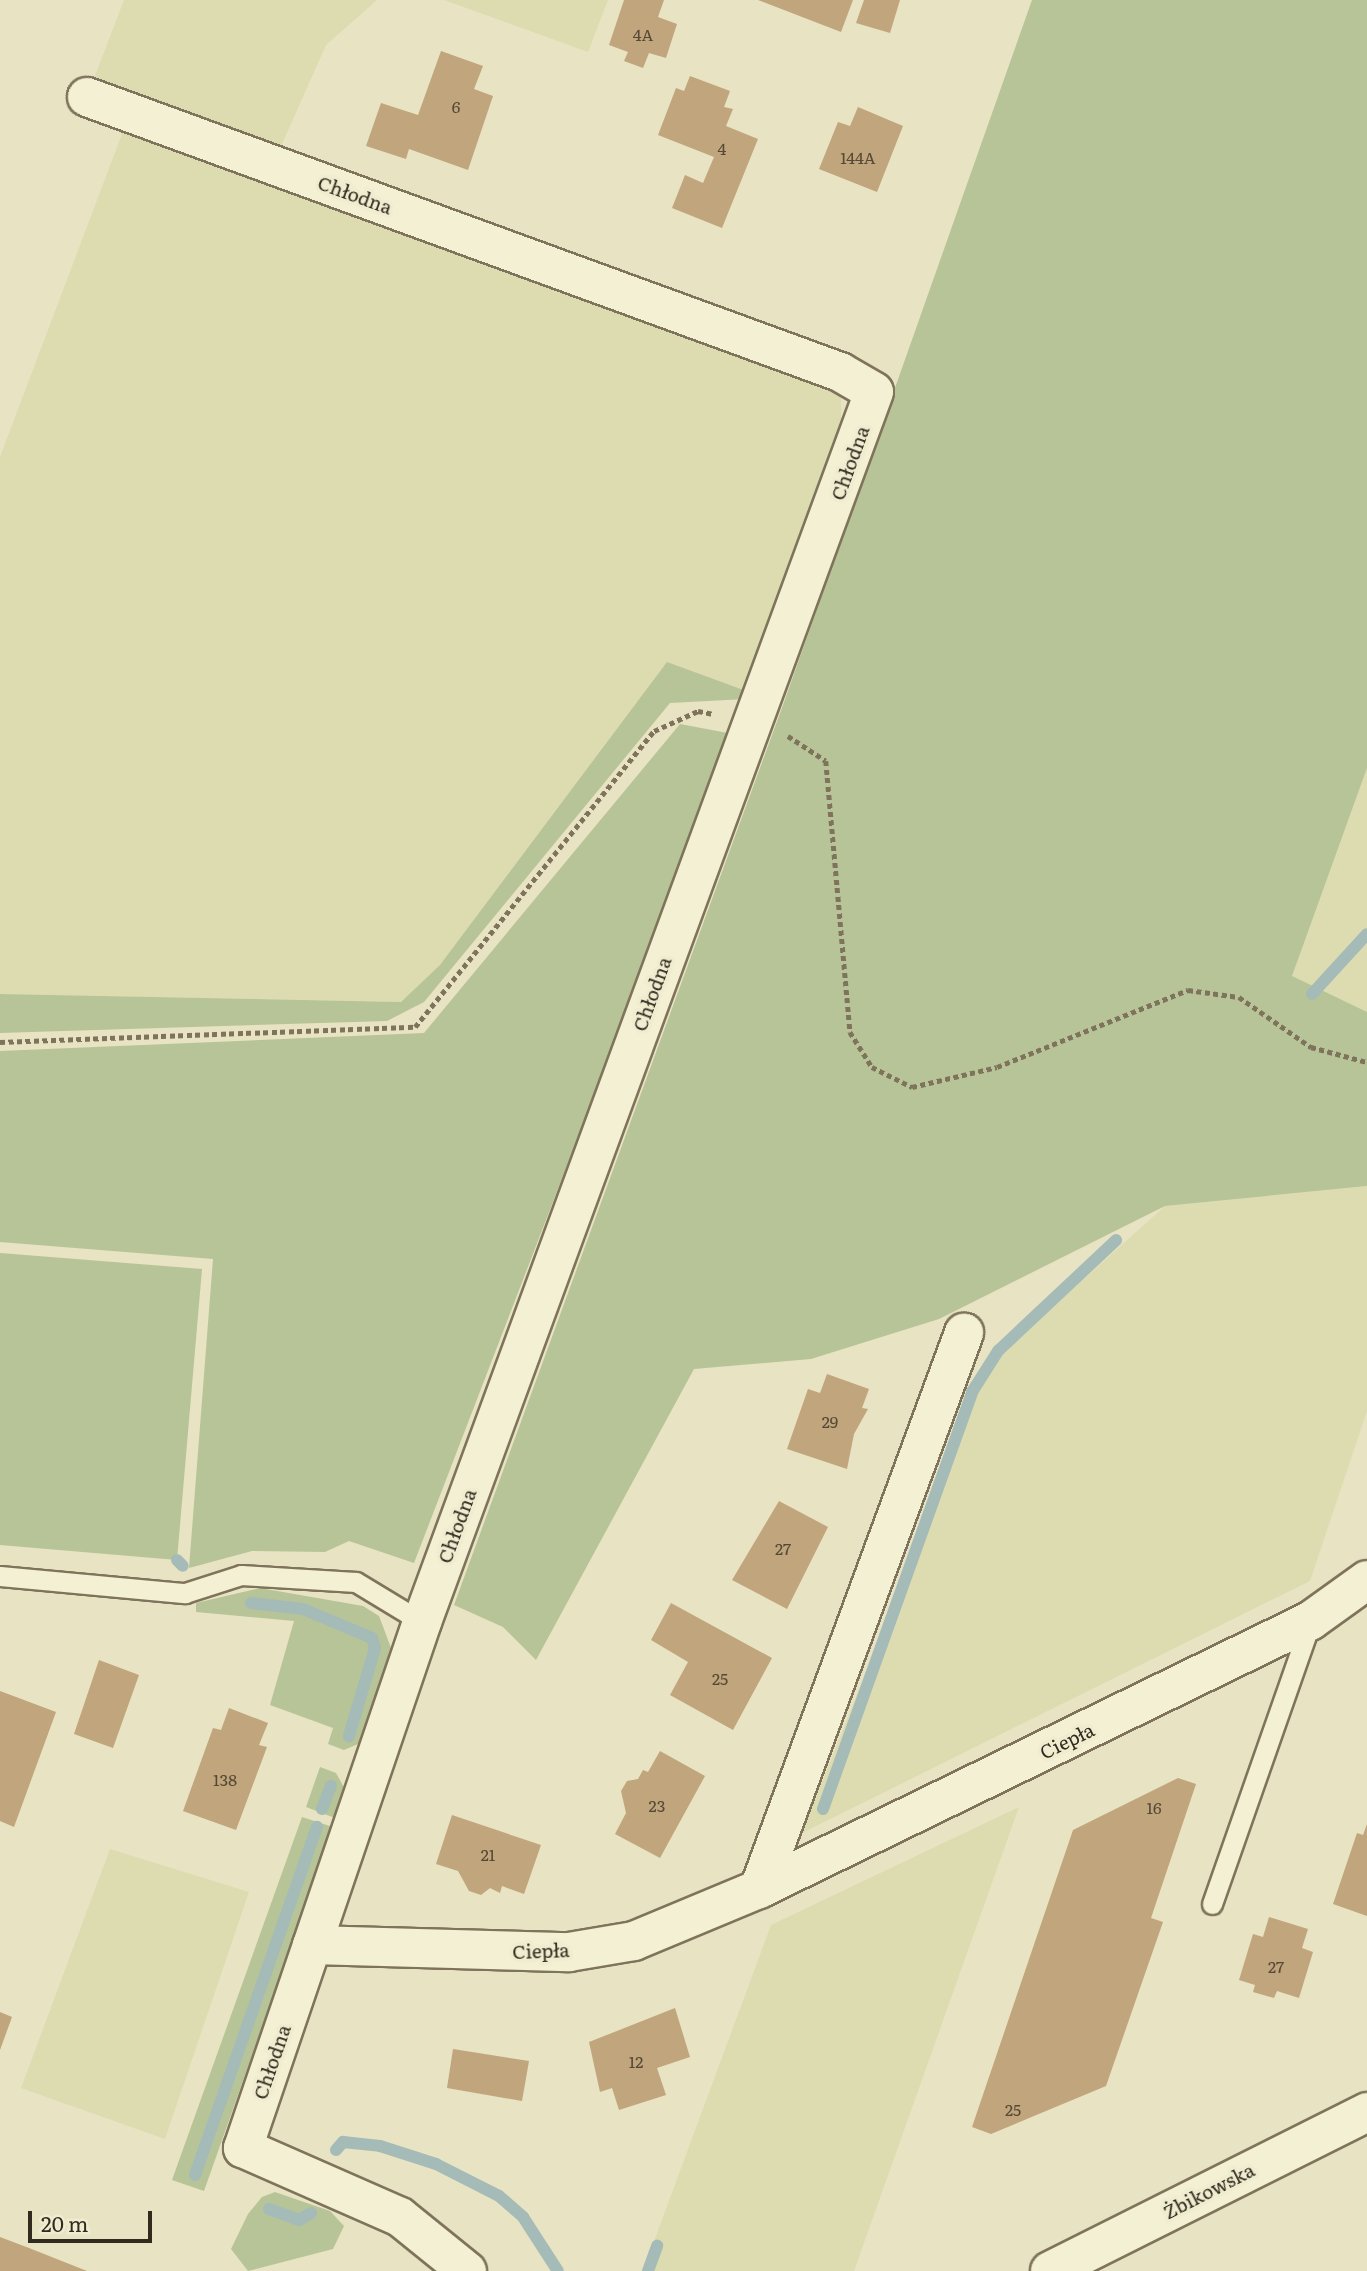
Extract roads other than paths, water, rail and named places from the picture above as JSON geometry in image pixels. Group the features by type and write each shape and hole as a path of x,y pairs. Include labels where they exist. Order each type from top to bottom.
{"street":[{"name":"Chłodna","path":"87,97 827,367 874,392 422,1622 243,2147 400,2217 467,2271"},
{"path":"759,1889 964,1333"},
{"name":"Ciepła","path":"312,1945 569,1952 634,1941 759,1889 1310,1621 1367,1580"},
{"name":"Żbikowska","path":"1051,2271 1367,2112"}],"lane":[{"path":"0,1576 185,1593 241,1575 356,1582 422,1622"},
{"path":"1212,1903 1310,1621"}],"waterway":[{"path":"1312,994 1367,934"},
{"path":"823,1809 972,1392 998,1351 1116,1240"},
{"path":"177,1560 183,1566"},
{"path":"251,1603 303,1609 372,1638 375,1648 349,1736"},
{"path":"322,1809 331,1786"},
{"path":"195,2175 317,1827"},
{"path":"336,2150 343,2142 380,2146 436,2164 499,2196 523,2217 558,2271"},
{"path":"269,2209 299,2220 311,2213"},
{"path":"648,2271 657,2246"}]}
